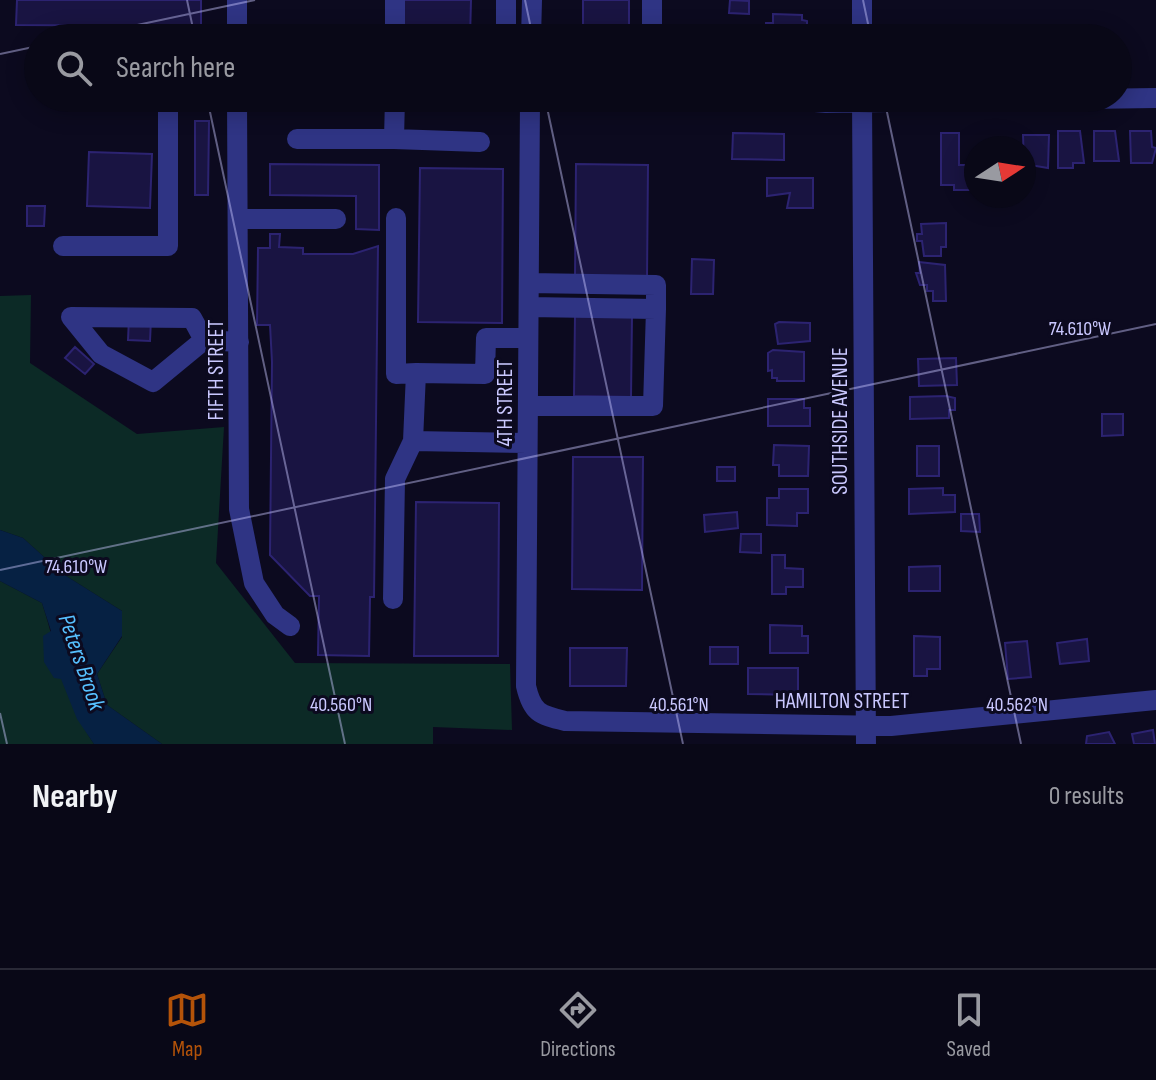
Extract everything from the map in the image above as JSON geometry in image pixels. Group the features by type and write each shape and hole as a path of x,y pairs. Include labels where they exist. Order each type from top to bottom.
{"street":[{"path":"237,0 237,24"},
{"path":"395,0 395,24"},
{"path":"506,0 506,24"},
{"path":"531,24 532,0"},
{"path":"652,0 652,24"},
{"path":"862,0 862,24"},
{"path":"1132,98 1156,98"},
{"path":"63,246 168,246 168,112"},
{"name":"FIFTH STREET","path":"237,112 239,509 254,583 275,615 290,626"},
{"path":"394,139 395,112"},
{"name":"4TH STREET","path":"531,707 526,686 528,338 529,283 540,150 533,112"},
{"name":"SOUTHSIDE AVENUE","path":"862,112 865,735"},
{"path":"297,139 480,142"},
{"path":"396,218 396,374 485,374 486,338 528,338"},
{"path":"238,219 336,219"},
{"path":"528,406 653,406 656,309 656,285 529,283"},
{"path":"529,307 656,309"},
{"path":"204,340 192,318 71,317 101,354 153,382 204,340 239,342"},
{"path":"393,599 395,479 413,441 416,373"},
{"path":"413,441 527,443"},
{"name":"HAMILTON STREET","path":"531,707 540,715 565,721 865,735 891,726 1156,700"}],"green space":[{"path":"31,295 30,363 137,434 224,427 216,563 295,663 510,664 512,730 433,727 433,744 162,744 107,705 97,674 122,637 122,611 63,574 23,538 0,530 0,296"},
{"path":"0,581 42,603 75,710 94,744 0,744"}],"water":[{"name":"Peters Brook","path":"0,530 23,538 63,574 122,611 122,636 97,674 107,705 162,744 94,744 77,719 61,679 54,678 44,662 43,636 51,631 42,603 0,581"}],"building":[{"path":"17,0 201,0 201,24 16,25"},
{"path":"403,0 471,0 470,24 403,24"},
{"path":"583,0 629,0 629,24 583,24"},
{"path":"730,0 749,1 749,14 729,13"},
{"path":"773,14 802,15 802,20 807,21 807,24 766,24 773,23"},
{"path":"195,121 209,121 208,195 195,195"},
{"path":"1058,131 1080,131 1084,163 1073,163 1073,168 1058,168"},
{"path":"1094,131 1115,131 1119,161 1094,161"},
{"path":"1130,131 1151,131 1152,147 1156,148 1152,163 1131,163"},
{"path":"733,133 784,134 784,160 732,159"},
{"path":"941,133 959,133 959,165 964,165 964,190 954,190 954,185 941,185"},
{"path":"1049,135 1048,168 1036,166 1036,136 1023,136"},
{"path":"89,152 152,154 150,208 87,206"},
{"path":"270,164 379,165 379,230 356,229 356,196 270,195"},
{"path":"576,164 648,165 647,278 575,277"},
{"path":"420,168 503,169 502,323 418,322"},
{"path":"767,178 813,178 813,208 787,208 790,193 767,196"},
{"path":"27,206 45,206 44,226 27,226"},
{"path":"946,223 946,247 941,247 941,256 924,256 922,241 917,241 917,234 922,234 921,224"},
{"path":"270,234 280,234 279,247 303,248 303,254 353,254 378,246 374,597 370,597 369,656 318,655 319,596 310,596 270,555 270,325 257,325 258,248 270,248"},
{"path":"692,259 714,260 713,294 691,294"},
{"path":"919,262 945,265 946,301 933,301 933,291 927,291 927,285 920,285 916,273 920,273"},
{"path":"575,316 632,316 631,397 574,396"},
{"path":"129,318 151,319 150,341 128,340"},
{"path":"810,323 810,341 778,344 775,324"},
{"path":"75,347 94,364 85,374 65,358"},
{"path":"773,350 804,352 804,381 777,381 777,378 772,378 772,370 768,371 768,353"},
{"path":"956,358 957,385 919,386 918,359"},
{"path":"910,397 955,398 955,410 949,410 949,418 910,419"},
{"path":"768,399 804,399 804,408 810,408 810,426 768,426"},
{"path":"1102,414 1123,414 1123,435 1102,436"},
{"path":"774,445 809,446 808,476 779,476 779,465 773,465"},
{"path":"917,446 939,446 939,476 917,476"},
{"path":"573,457 643,457 642,590 572,589"},
{"path":"717,467 735,467 735,481 717,481"},
{"path":"943,488 943,495 955,495 955,512 909,514 909,489"},
{"path":"779,489 808,489 808,513 797,513 797,526 767,525 767,498 779,498"},
{"path":"416,502 499,503 498,656 414,656"},
{"path":"737,512 738,528 705,532 704,515"},
{"path":"961,514 979,514 980,532 961,531"},
{"path":"741,534 761,534 761,553 740,552"},
{"path":"772,555 785,555 785,568 803,569 803,587 786,587 786,594 772,594"},
{"path":"940,566 940,591 909,591 909,567"},
{"path":"770,625 802,626 802,636 808,636 808,653 770,653"},
{"path":"914,636 940,637 940,669 927,669 927,676 914,676"},
{"path":"1087,639 1089,661 1060,664 1057,643"},
{"path":"1027,641 1031,677 1008,679 1005,643"},
{"path":"710,647 738,647 738,664 710,664"},
{"path":"570,648 627,648 626,686 570,686"},
{"path":"748,668 798,668 798,695 748,694"},
{"path":"1153,730 1155,744 1134,744 1132,734"},
{"path":"1109,732 1115,744 1086,744 1087,736"}]}
